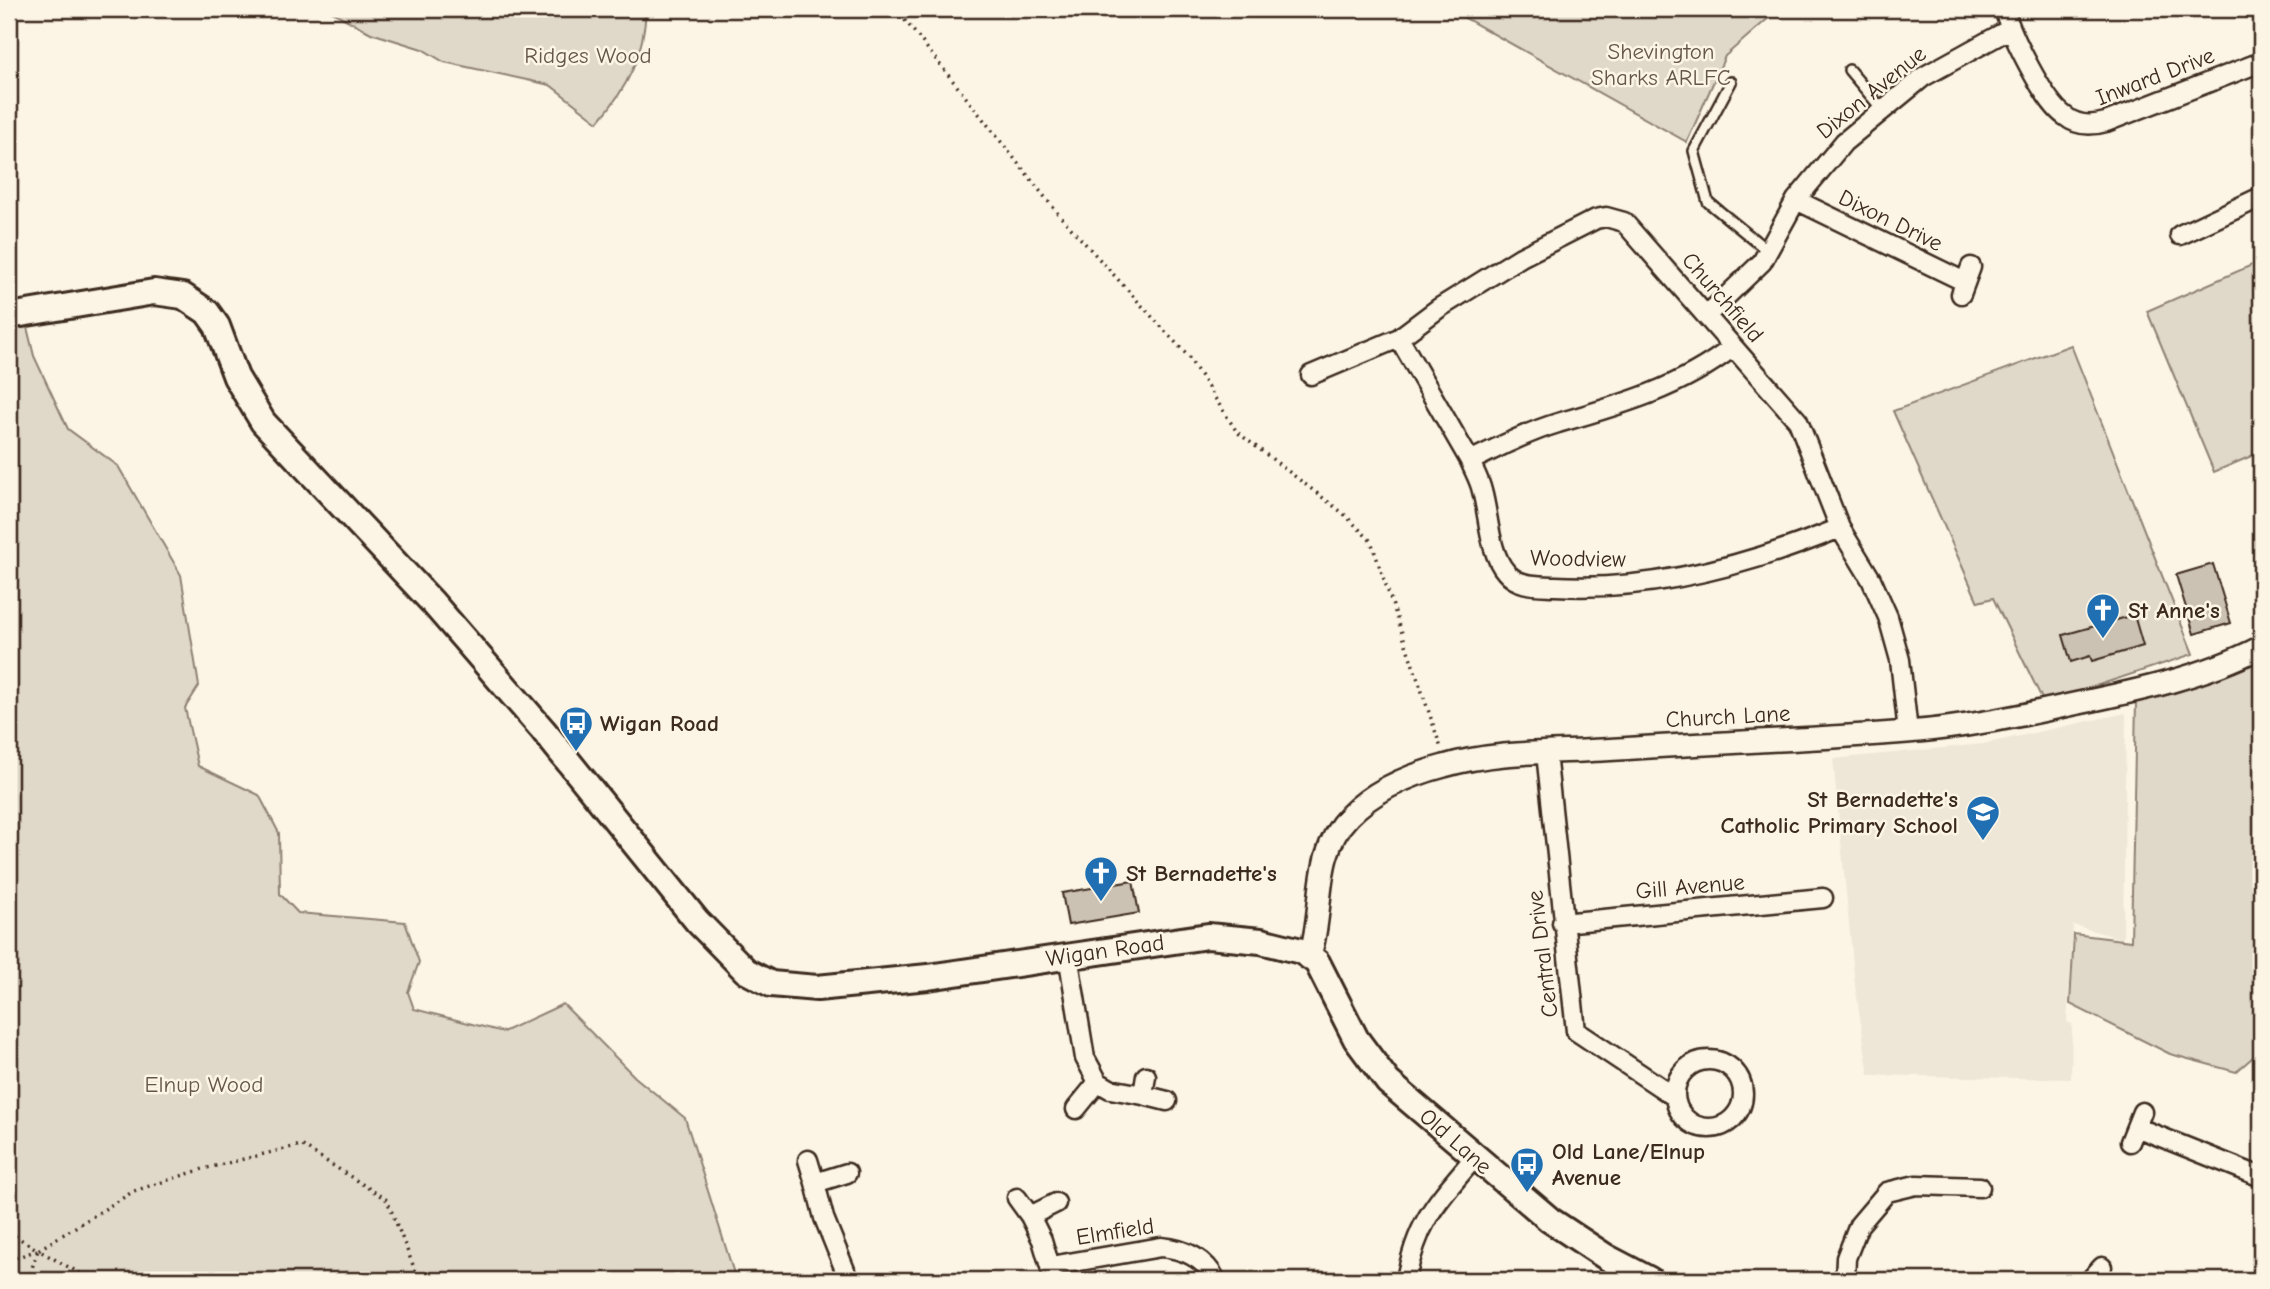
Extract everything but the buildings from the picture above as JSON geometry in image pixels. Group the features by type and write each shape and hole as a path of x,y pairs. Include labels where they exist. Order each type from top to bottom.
{"main road":[{"name":"Wigan Road","path":"9,316 154,292 183,296 207,312 224,341 243,391 263,422 442,613 543,730 697,921 734,960 758,979 795,988 856,985 1208,936 1288,946 1310,955"},
{"name":"Old Lane","path":"1310,955 1323,972 1346,1021 1374,1066 1474,1158 1578,1241 1643,1279"}],"street":[{"name":"Inward Drive","path":"2004,9 2010,29 2053,104 2066,118 2085,125 2106,122 2261,62"},
{"name":"Dixon Avenue","path":"1707,314 1749,277 1768,251 1796,200 1843,142 1882,109 1947,62 2010,29"},
{"path":"2180,235 2261,197"},
{"name":"Dixon Drive","path":"1796,200 1966,281"},
{"name":"Churchfield","path":"1311,374 1399,338 1439,308 1521,257 1606,217 1624,222 1798,421 1840,528 1879,595 1893,632 1900,660 1908,732"},
{"name":"Woodview","path":"1399,338 1470,461 1481,487 1501,565 1511,578 1527,584 1567,587 1655,581 1767,555 1840,528"},
{"path":"1470,461 1539,430 1657,392 1701,370 1733,346"},
{"name":"Church Lane","path":"1310,955 1323,865 1337,831 1358,807 1378,793 1407,778 1446,765 1546,753 1908,732 1989,722 2137,691 2229,662 2261,647"},
{"name":"Central Drive","path":"1546,753 1562,923 1576,1031 1675,1097"},
{"name":"Gill Avenue","path":"1562,923 1823,898"},
{"path":"1068,954 1085,1059 1098,1082 1110,1088 1167,1101"},
{"path":"1143,1095 1146,1076"},
{"path":"1076,1109 1098,1082"},
{"path":"2136,1127 2261,1177"},
{"path":"1406,1280 1412,1248 1424,1220 1474,1158"},
{"path":"808,1160 832,1241 849,1280"},
{"path":"815,1183 847,1173"},
{"path":"1845,1280 1846,1258 1859,1225 1887,1192 1916,1185 1980,1187"},
{"path":"1017,1198 1030,1216 1053,1273"},
{"path":"1030,1216 1056,1203"},
{"name":"Elmfield","path":"1053,1273 1161,1247 1174,1248 1196,1257 1216,1280"}],"lane":[{"path":"1849,69 1882,109"},
{"path":"1731,82 1693,150 1708,202 1768,251"}],"path":[{"path":"896,9 1059,215 1187,355 1237,432 1344,514 1371,541 1446,765"},
{"path":"9,1260 38,1250 134,1191 203,1169 301,1145 387,1200 419,1280"},
{"path":"9,1232 92,1280"},
{"path":"28,1280 38,1250"}],"shaded area":[{"name":"St Bernadette's Catholic Primary School","path":"2126,713 2123,939 2073,925 2067,1022 2072,1024 2071,1079 1869,1075 1855,985 1833,759 1983,744"}],"green space":[{"name":"Ridges Wood","path":"327,9 646,9 638,56 626,83 598,122 550,85 444,62 422,49 371,33"},
{"name":"Shevington Sharks ARLFC","path":"1449,9 1779,9 1725,56 1687,142"},
{"path":"2261,261 2261,452 2214,472 2147,311"},
{"name":"Elnup Wood","path":"27,327 34,356 68,429 118,466 181,575 199,686 185,708 198,766 259,795 279,833 280,894 298,913 405,922 419,962 408,992 414,1009 503,1032 563,1004 635,1077 685,1118 736,1280 9,1280 9,330"},
{"path":"2071,345 2193,654 2044,703 1993,598 1978,602 1893,411"},
{"path":"2261,660 2261,1050 2236,1072 2170,1054 2070,1004 2074,934 2131,941 2136,702 2242,669"}],"place":[{"name":"St Anne's","path":"2103,640"},
{"name":"Wigan Road","path":"576,753"},
{"name":"St Bernadette's Catholic Primary School","path":"1983,842"},
{"name":"St Bernadette's","path":"1101,903"},
{"name":"Old Lane/Elnup Avenue","path":"1527,1194"}]}
